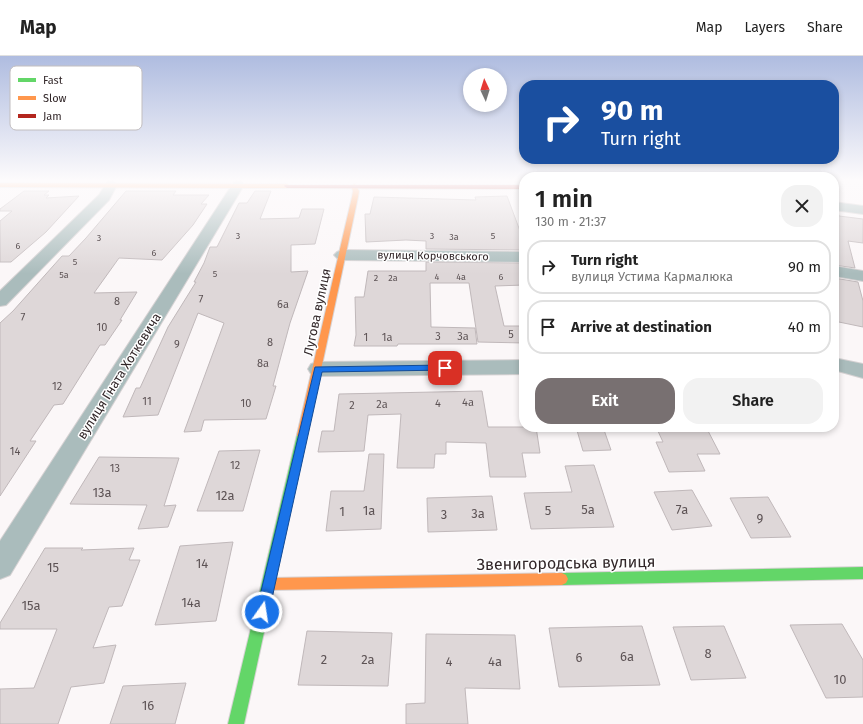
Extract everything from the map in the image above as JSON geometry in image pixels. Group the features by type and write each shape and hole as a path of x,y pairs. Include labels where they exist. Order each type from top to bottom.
{"street":[{"path":"0,301 90,212"},
{"name":"вулиця Гната Хоткевича","path":"0,566 221,212"},
{"name":"Лугова вулиця","path":"236,724 318,369 352,212"},
{"name":"вулиця Корчовського","path":"342,255 519,257"},
{"path":"839,272 863,276"},
{"path":"839,365 863,370"},
{"path":"318,369 519,367"},
{"name":"Звенигородська вулиця","path":"269,584 863,573"}],"building":[{"path":"11,212 64,212 46,232 11,262 0,262 0,221"},
{"path":"108,212 202,212 193,225 162,260 119,258 94,293 137,292 120,320 122,320 105,345 100,345 63,404 54,405 30,441 36,441 0,496 0,323 13,311 62,256 69,256"},
{"path":"234,212 263,212 260,219 299,218 301,212 323,212 315,244 291,245 291,272 308,271 290,323 273,386 276,386 266,419 204,420 201,431 184,432 224,323 198,313 158,415 123,417 136,388 140,388 168,327 196,282 194,282 210,247 217,247"},
{"path":"370,212 513,212 519,228 519,250 426,249 426,241 406,240 366,242 365,214 370,214"},
{"path":"839,216 863,219 863,243 848,241 855,268 839,266"},
{"path":"426,262 519,263 519,285 495,286 504,326 519,326 519,343 478,342 469,283 430,283 431,327 475,328 477,344 398,344 397,346 354,346 356,335 355,297 364,297 368,271 426,271"},
{"path":"839,279 858,282 863,301 863,327 839,322"},
{"path":"482,391 488,427 519,427 519,432 537,432 540,453 522,453 526,477 490,477 486,443 446,442 446,454 435,454 434,468 397,468 401,414 368,415 364,451 318,452 322,431 334,431 339,394"},
{"path":"577,432 605,432 611,450 583,451"},
{"path":"658,432 709,432 720,454 697,454 705,471 669,472 656,442 663,442"},
{"path":"260,450 243,511 197,511 219,451"},
{"path":"369,454 384,454 381,529 326,531 331,491 364,491"},
{"path":"99,457 179,458 164,506 176,505 168,527 138,529 147,505 70,504"},
{"path":"594,465 614,527 531,529 524,493 572,492 565,466"},
{"path":"692,490 712,526 672,530 654,492"},
{"path":"492,496 497,530 428,532 427,498"},
{"path":"768,497 791,537 751,538 730,498"},
{"path":"233,542 216,621 155,625 180,546"},
{"path":"45,548 83,548 81,550 134,548 129,560 140,560 122,606 109,607 93,648 116,645 104,683 71,687 58,724 0,724 0,689 34,688 57,629 0,629 0,623"},
{"path":"842,624 863,660 863,697 826,698 790,625"},
{"path":"642,626 660,685 559,687 549,628"},
{"path":"724,626 746,678 691,680 673,627"},
{"path":"307,631 392,633 388,686 298,685"},
{"path":"426,634 515,635 520,689 465,688 468,724 406,724 406,704 425,703"},
{"path":"186,683 175,724 110,724 123,686"}],"traffic: fast":[{"path":"236,724 302,435"},
{"path":"562,579 863,573"}],"traffic: slow":[{"path":"302,435 352,212"},
{"path":"269,584 562,579"}],"route":[{"path":"262,612 318,369 445,368"}]}
